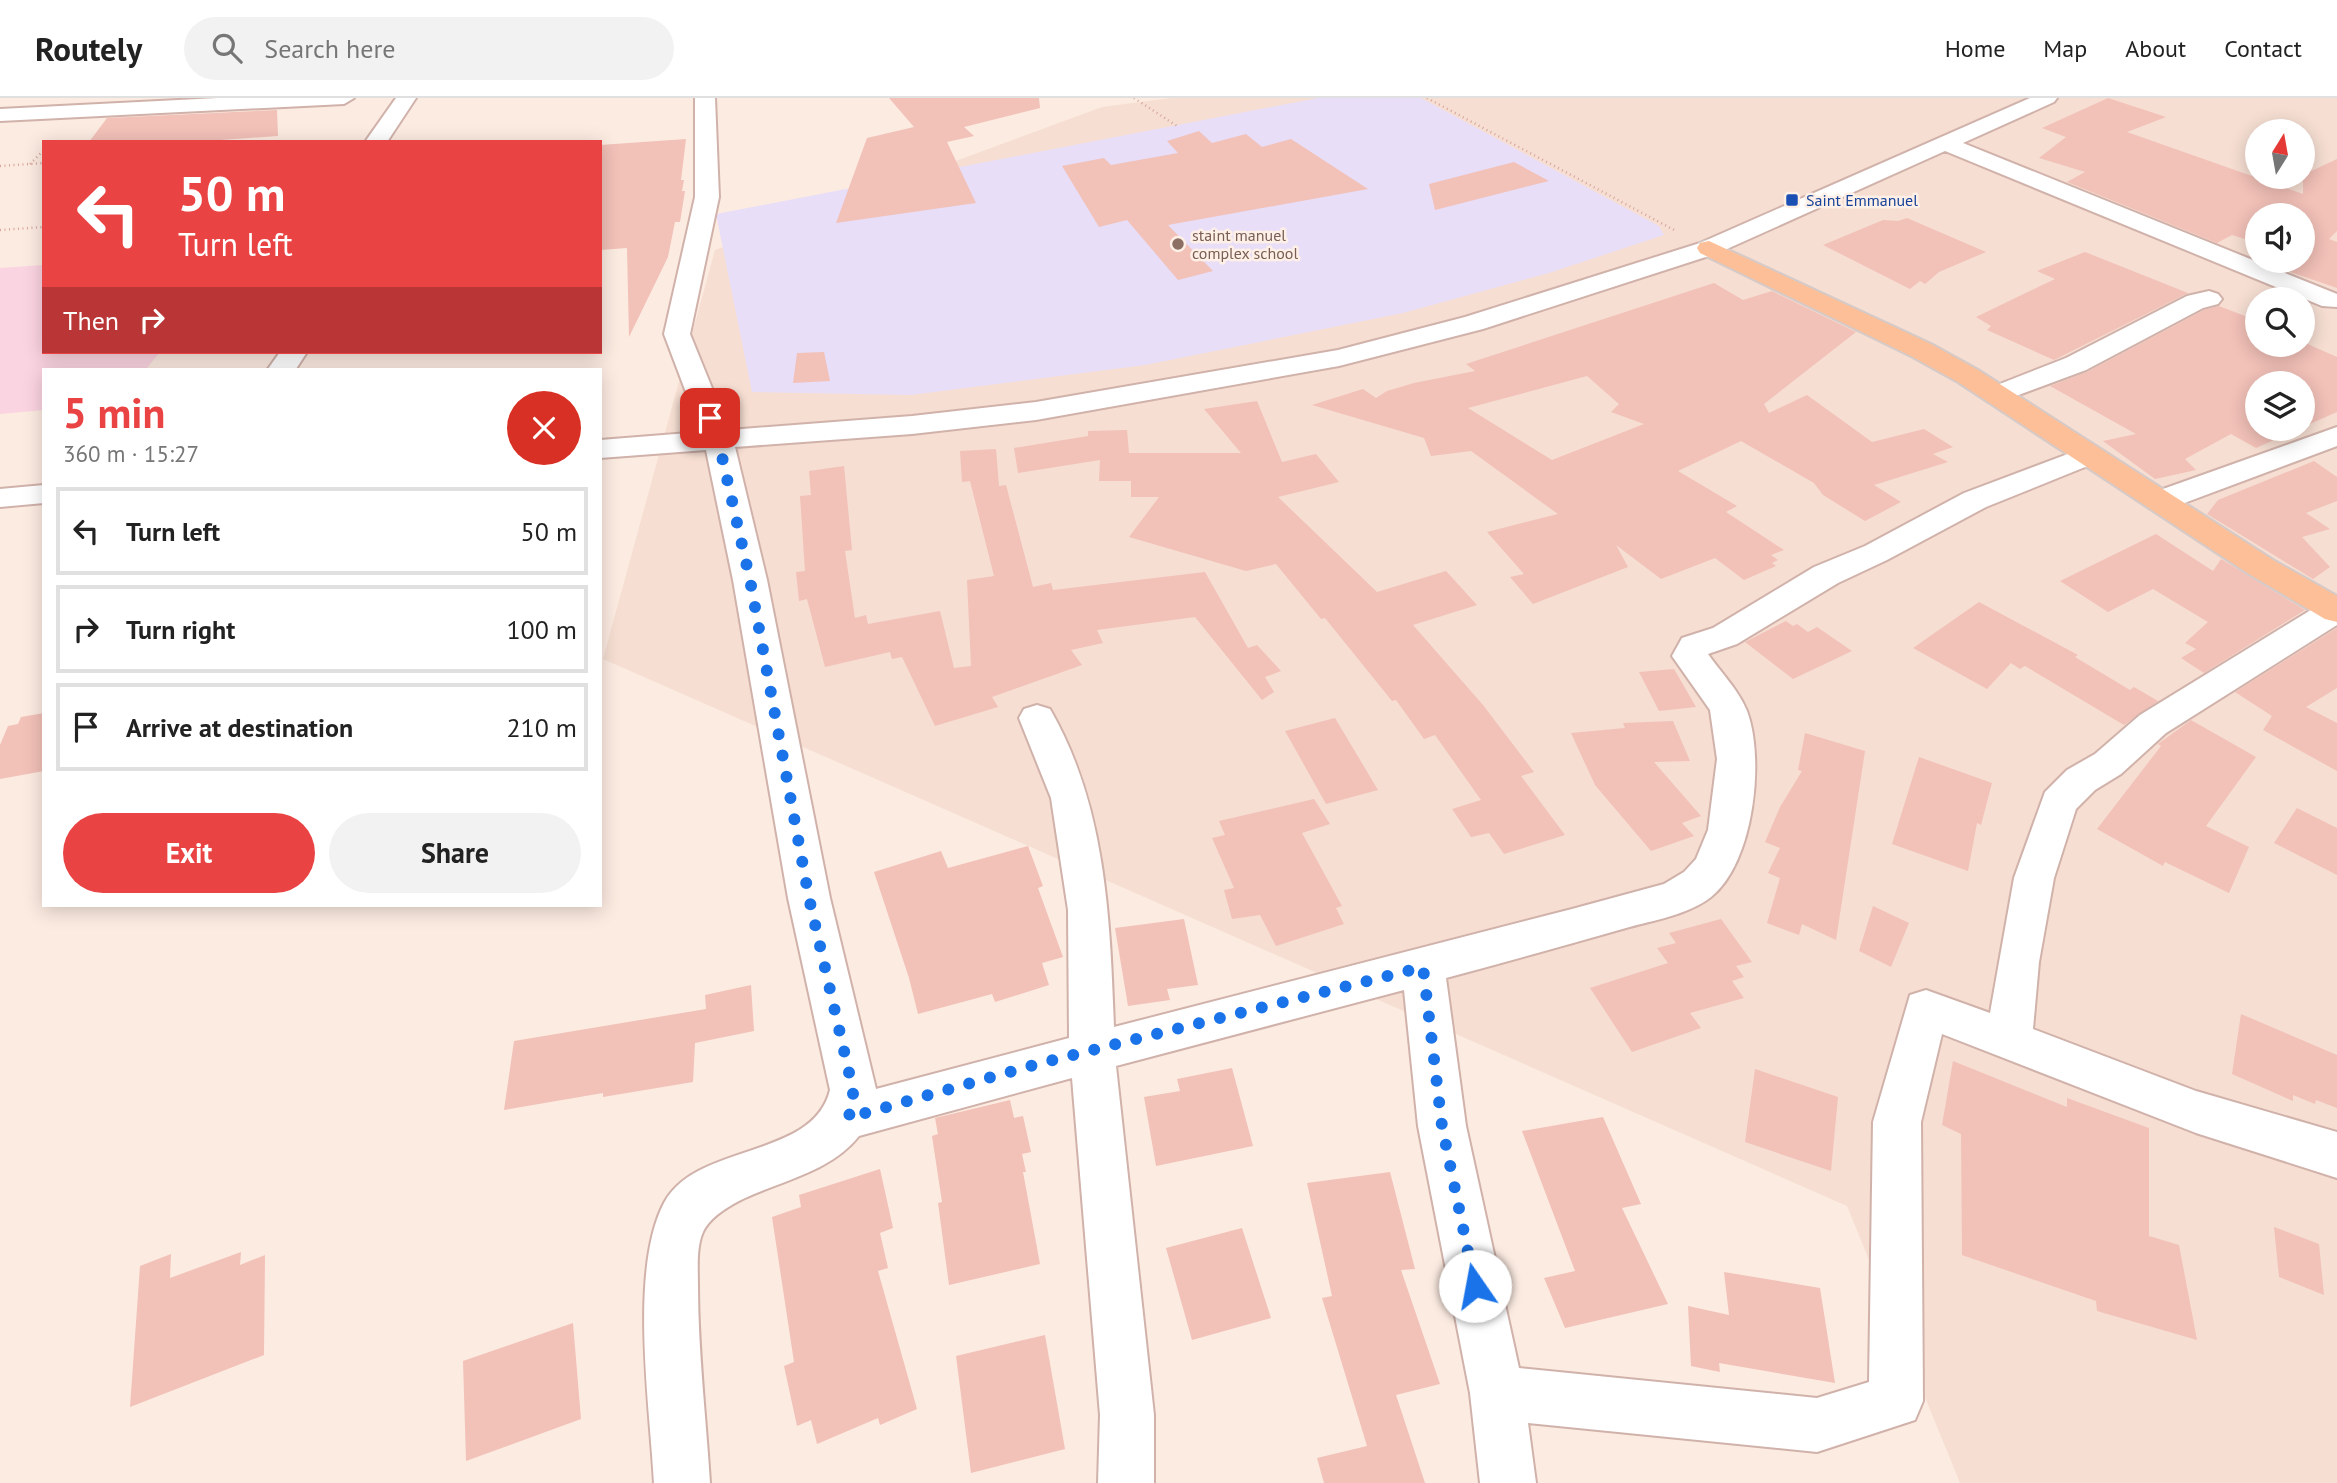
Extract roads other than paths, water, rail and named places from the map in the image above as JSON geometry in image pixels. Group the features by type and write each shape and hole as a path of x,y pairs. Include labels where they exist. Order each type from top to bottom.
{"main road":[{"path":"1709,248 1921,349 1997,395 2261,567 2337,610"}],"street":[{"path":"0,115 344,98"},
{"path":"377,140 406,98"},
{"path":"682,1483 672,1273 682,1219 696,1200 801,1152 836,1132 848,1118 853,1106 853,1090 809,898 750,580 718,439 677,334 707,197 705,98"},
{"path":"602,449 912,425 1036,411 1339,358 1474,323 1709,248 2047,98"},
{"path":"1943,143 2330,301"},
{"path":"1997,395 2077,364 2196,301 2209,299"},
{"path":"2160,501 2337,436"},
{"path":"848,1118 1092,1051 1423,967 1675,897 1699,883 1723,845 1731,816 1736,756 1731,718 1710,676 1690,656 1694,646 1725,636 1826,575 1975,500 2089,455"},
{"path":"0,498 42,494"},
{"path":"2009,1040 2018,962 2034,878 2059,802 2081,779 2108,764 2152,724 2337,610"},
{"path":"1037,718 1070,798 1087,897 1092,1051 1126,1415 1126,1483"},
{"path":"1423,967 1442,1126 1497,1393 1508,1483"},
{"path":"1497,1393 1817,1425 1896,1401 1897,1122 1926,1009 2196,1112 2337,1155"}],"place":[{"name":"Saint Emmanuel","path":"1792,200"},
{"name":"staint manuel complex school","path":"1178,244"}]}
